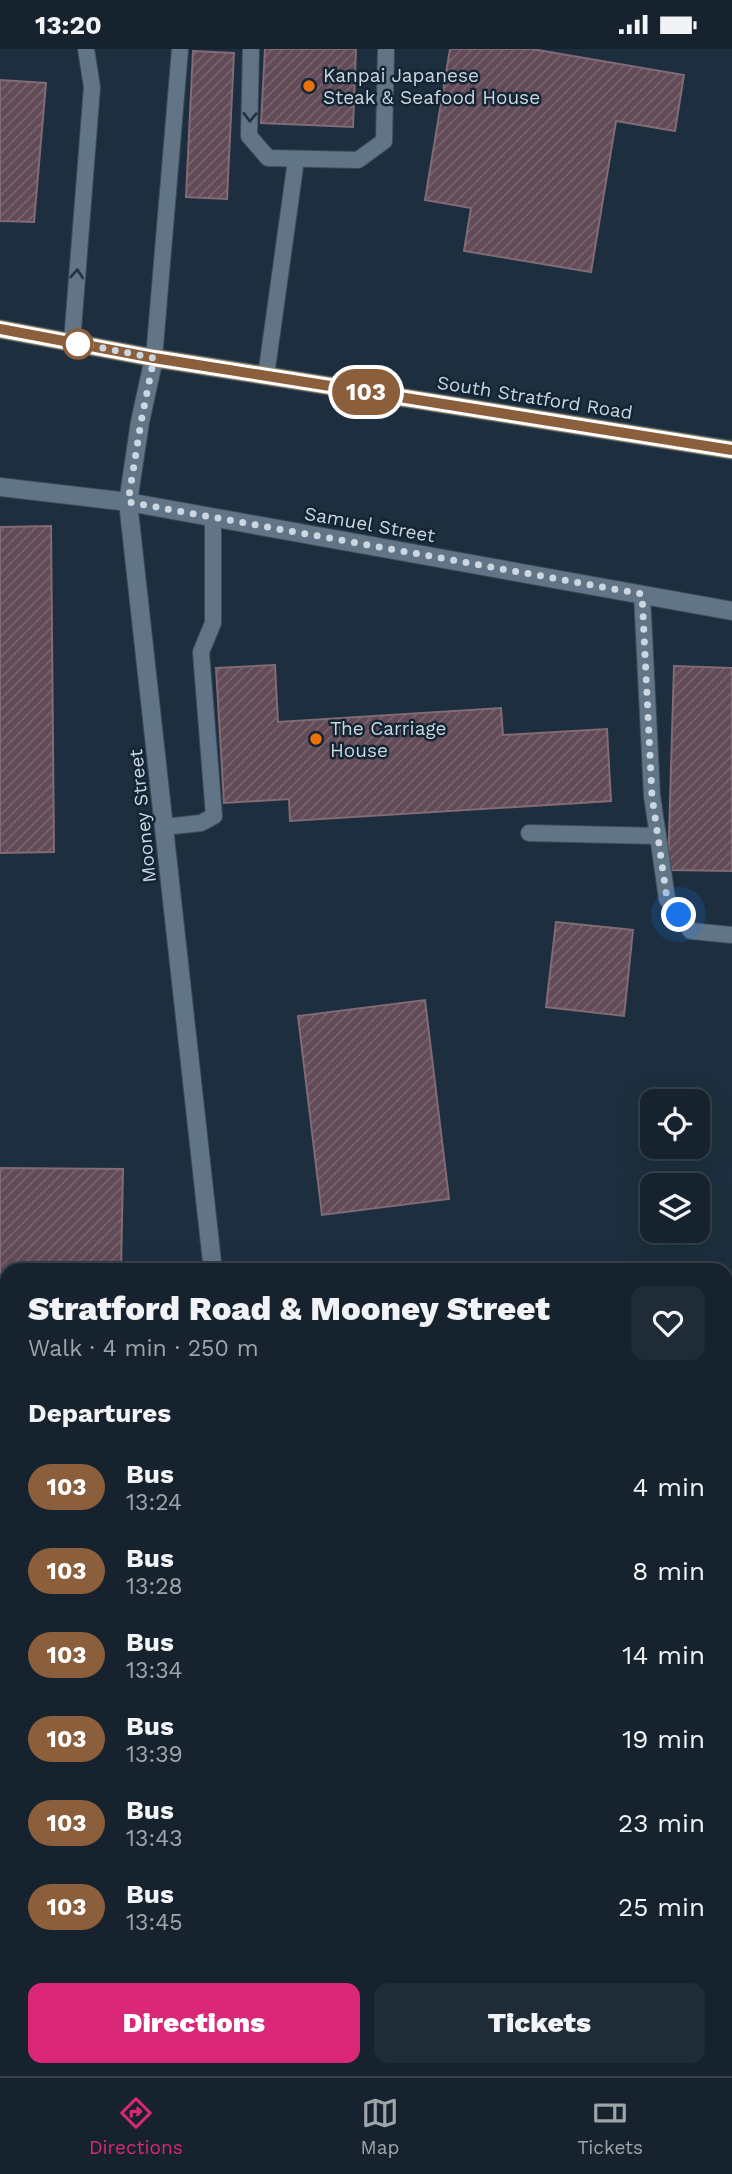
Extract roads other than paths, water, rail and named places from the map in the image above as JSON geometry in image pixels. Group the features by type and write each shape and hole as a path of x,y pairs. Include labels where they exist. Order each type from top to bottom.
{"main road":[{"name":"South Stratford Road","path":"0,329 154,358 732,450"}],"street":[{"name":"Mooney Street","path":"154,358 128,502 212,1263"},
{"name":"Samuel Street","path":"0,487 128,502 732,611"}],"lane":[{"path":"72,342 92,87 86,49"},
{"path":"154,358 180,49"},
{"path":"251,49 249,136 268,158 296,160 358,160 384,141 386,49"},
{"path":"266,376 296,160"},
{"path":"164,827 201,823 214,816 201,652 213,623 214,517"},
{"path":"642,594 652,796 667,899 691,931 732,935"},
{"path":"529,833 658,836"}],"place":[{"name":"Kanpai Japanese Steak & Seafood House","path":"309,86"},
{"name":"The Carriage House","path":"316,739"}]}
